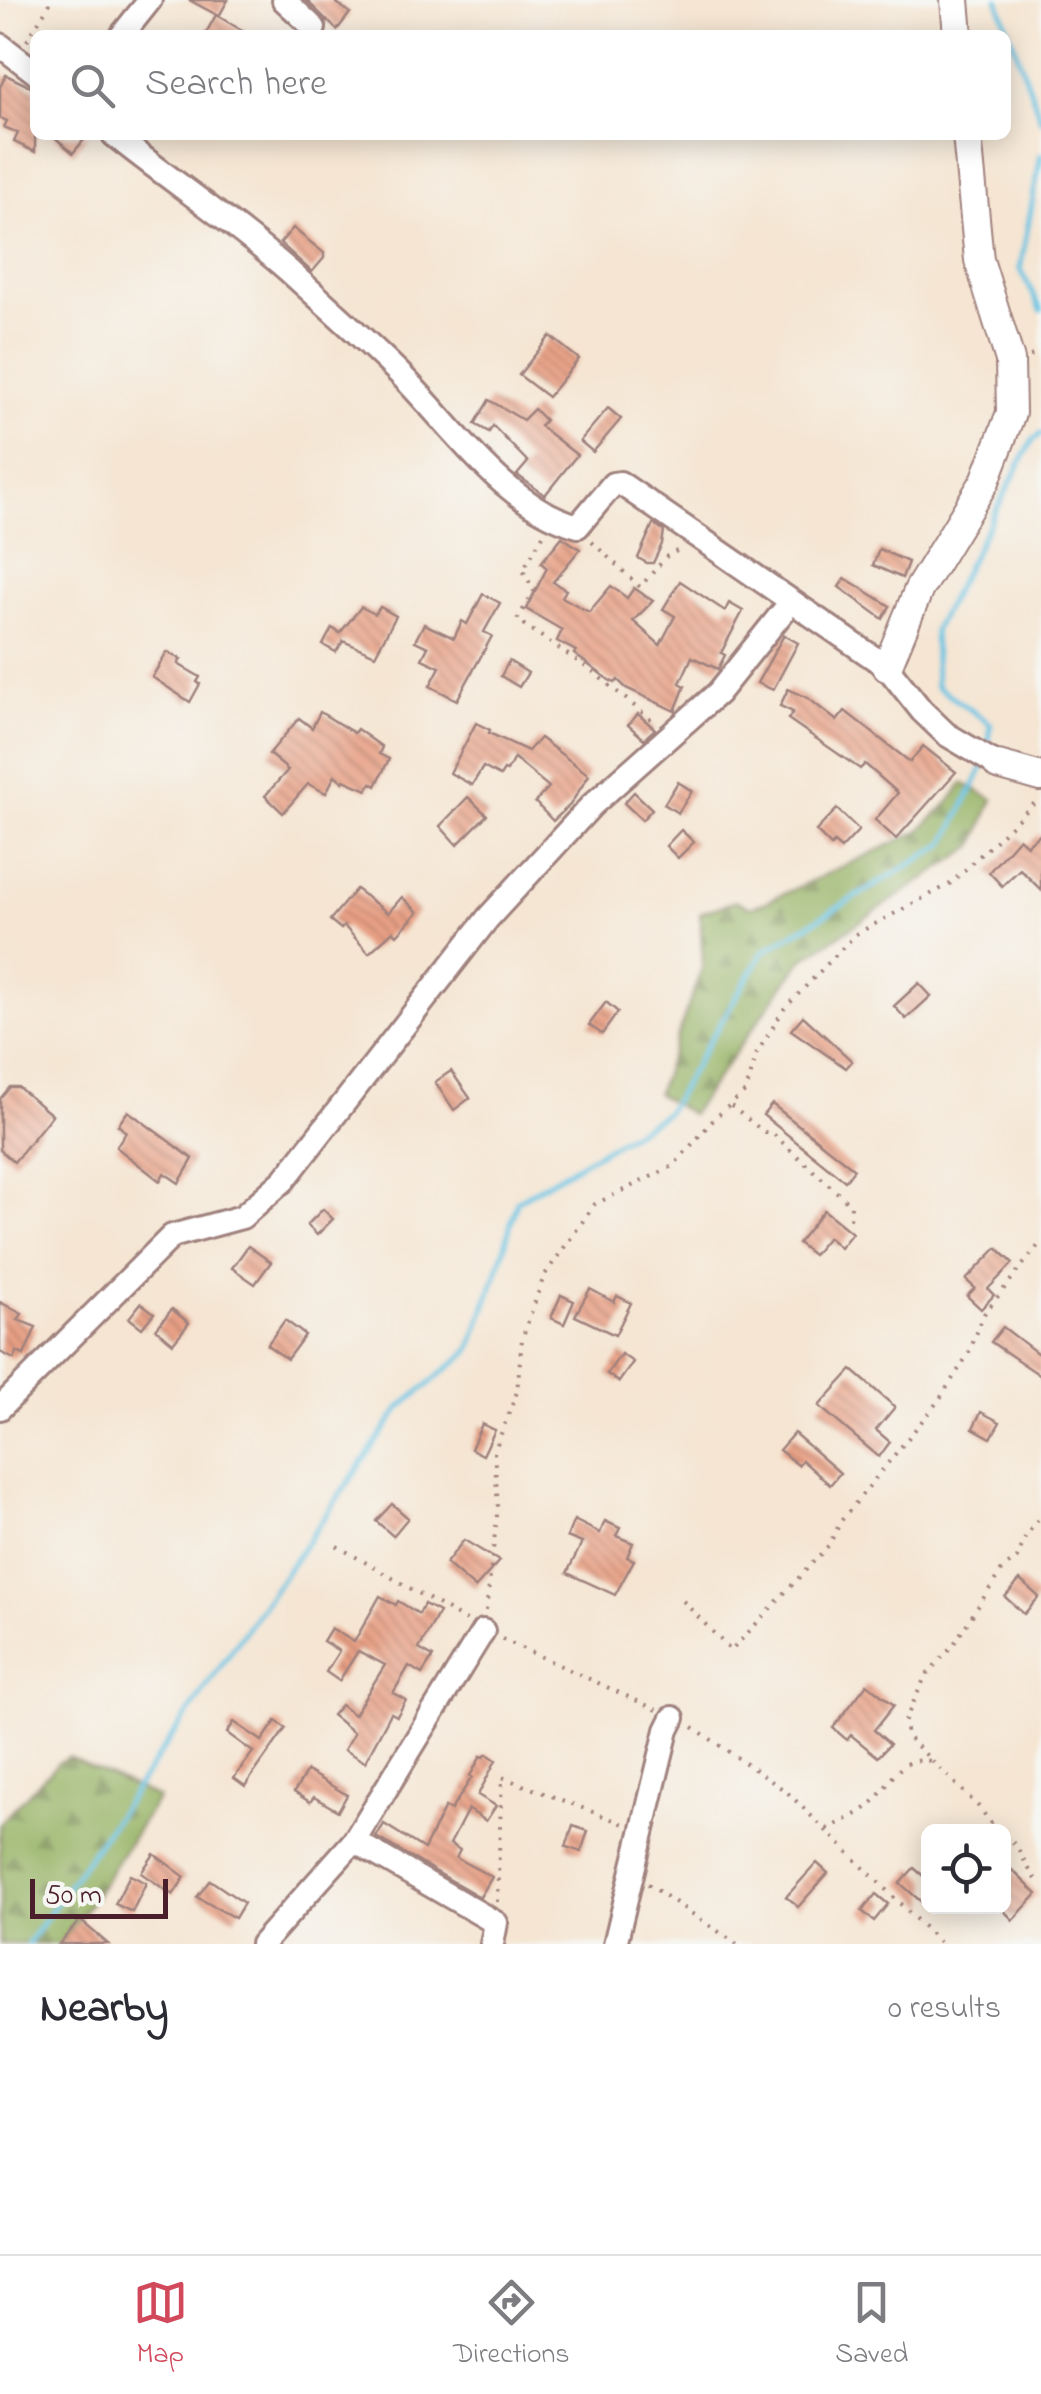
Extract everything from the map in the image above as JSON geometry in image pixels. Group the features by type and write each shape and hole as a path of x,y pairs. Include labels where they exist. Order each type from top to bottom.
{"street":[{"path":"126,30 150,0"},
{"path":"284,0 314,28"},
{"path":"955,0 958,30"},
{"path":"120,140 284,267 400,373 485,468 555,520 578,526 613,484 620,483 887,667 946,734 988,761 1041,777"},
{"path":"887,667 919,589 985,481 1010,413 1010,360 979,260 967,140"},
{"path":"0,1408 172,1236 242,1217 284,1180 488,918 592,805 718,692 790,602"},
{"path":"262,1944 354,1841 484,1631"},
{"path":"615,1944 673,1718"},
{"path":"354,1841 494,1934"}],"path":[{"path":"34,30 52,0"},
{"path":"17,58 30,36"},
{"path":"670,735 581,662 517,620 534,591 523,570 546,530 578,526 640,587 667,556 702,541"},
{"path":"484,1631 498,1506 494,1452 517,1392 522,1340 544,1276 595,1204 674,1166 716,1117 732,1106 746,1090 757,1053 784,1009 856,934 950,884 1041,797"},
{"path":"732,1106 764,1132 773,1134 851,1205 850,1226"},
{"path":"683,1601 732,1651 829,1545 841,1520 939,1400 970,1353 984,1314 1041,1242"},
{"path":"993,1824 908,1737 904,1723 925,1677 954,1642 1001,1571 1017,1558 1041,1515"},
{"path":"825,1830 870,1804 903,1765 916,1759 931,1762"},
{"path":"494,1934 502,1776 642,1832"},
{"path":"1011,1840 1017,1844 1026,1870 1041,1884"},
{"path":"632,1873 737,1944"}],"green space":[{"path":"963,783 993,799 974,846 802,960 691,1114 657,1094 703,965 700,913 736,901 750,907 764,903 918,832"},
{"path":"68,1757 158,1798 59,1944 0,1944 0,1823"}],"building":[{"path":"189,0 228,0 219,16"},
{"path":"306,0 333,0 350,13 337,30"},
{"path":"216,15 242,30 208,30"},
{"path":"6,75 30,87 30,140 35,140 35,152 14,142 18,133 4,127 7,121 0,118 0,87"},
{"path":"58,140 84,140 73,153"},
{"path":"293,228 324,253 312,272 280,243"},
{"path":"550,336 579,359 548,397 519,375"},
{"path":"489,400 523,420 534,409 545,420 540,426 577,455 545,495 517,475 528,462 493,426 489,432 475,424"},
{"path":"608,408 621,419 593,452 580,441"},
{"path":"653,524 664,531 662,544 653,563 647,563 638,558"},
{"path":"562,537 580,549 553,582 566,590 562,597 589,612 611,586 627,598 634,588 653,601 633,621 660,645 675,616 663,609 680,581 725,611 729,603 743,611 721,653 725,655 718,669 692,657 680,683 685,686 675,711 626,688 618,680 609,680 574,654 576,651 557,641 562,630 526,609 547,568 541,563"},
{"path":"879,549 908,562 902,578 873,565"},
{"path":"845,578 890,606 883,619 839,587"},
{"path":"483,594 500,603 484,632 492,636 457,700 430,686 440,667 422,659 428,647 415,641 424,624 454,638 462,621 467,624"},
{"path":"361,607 375,614 380,607 396,616 375,655 343,641 336,652 323,645 332,628 340,633"},
{"path":"784,635 798,643 773,690 757,683"},
{"path":"167,652 200,677 190,702 152,677"},
{"path":"509,661 528,673 519,687 501,676"},
{"path":"788,689 808,698 837,721 845,711 910,762 923,746 956,772 896,839 875,820 898,793 865,764 860,769 788,719 793,712 780,706"},
{"path":"320,712 354,733 357,729 382,747 379,754 389,759 376,786 371,783 367,790 335,775 326,793 308,784 283,813 265,796 288,770 269,754 299,718 312,728"},
{"path":"638,714 655,729 644,739 628,725"},
{"path":"476,723 528,751 540,738 589,775 570,805 553,821 535,802 549,787 514,758 500,776 483,767 472,785 450,773"},
{"path":"678,782 692,791 678,813 664,804"},
{"path":"634,792 652,809 642,820 624,803"},
{"path":"468,797 487,815 457,845 440,826"},
{"path":"837,809 859,830 841,849 834,843 831,846 816,831"},
{"path":"681,830 694,842 678,858 666,846"},
{"path":"1041,833 1041,890 1020,869 1002,886 989,872 1019,838 1027,845"},
{"path":"356,889 388,913 402,897 418,912 397,935 393,931 369,953 344,926 341,929 330,920"},
{"path":"919,983 931,996 906,1019 894,1006"},
{"path":"606,1002 618,1012 602,1034 589,1025"},
{"path":"803,1016 852,1061 846,1068 791,1030"},
{"path":"451,1071 470,1098 454,1110 435,1082"},
{"path":"10,1087 18,1087 52,1115 14,1162 0,1150 0,1099"},
{"path":"772,1104 854,1169 845,1181 763,1115"},
{"path":"128,1111 193,1159 179,1183 164,1173 160,1181 116,1147 126,1132 118,1125"},
{"path":"323,1209 333,1219 317,1235 307,1225"},
{"path":"824,1210 852,1233 840,1248 828,1237 813,1255 798,1243"},
{"path":"248,1246 271,1262 255,1284 232,1268"},
{"path":"997,1248 1013,1263 988,1289 994,1295 981,1309 967,1296 975,1288 966,1280"},
{"path":"590,1289 614,1302 617,1296 631,1303 615,1335 575,1316"},
{"path":"561,1295 574,1301 564,1324 551,1318"},
{"path":"0,1302 22,1314 18,1320 36,1327 24,1355 17,1352 14,1359 0,1352"},
{"path":"141,1303 154,1313 142,1328 129,1318"},
{"path":"172,1309 189,1323 173,1343 156,1329"},
{"path":"285,1320 305,1335 287,1359 267,1345"},
{"path":"1003,1327 1041,1356 1041,1376 991,1342"},
{"path":"621,1354 633,1362 619,1382 607,1374"},
{"path":"852,1370 895,1407 876,1430 890,1442 879,1457 819,1406"},
{"path":"981,1412 1000,1422 991,1438 973,1428"},
{"path":"482,1424 495,1430 483,1455 471,1449"},
{"path":"794,1433 840,1473 830,1485 802,1460 798,1465 779,1450"},
{"path":"392,1504 408,1518 393,1536 376,1521"},
{"path":"574,1520 600,1533 605,1521 620,1528 616,1536 633,1543 627,1557 634,1560 615,1595 567,1573 582,1543 567,1537"},
{"path":"464,1540 499,1561 475,1588 446,1563"},
{"path":"1020,1580 1039,1597 1024,1614 1005,1597"},
{"path":"380,1596 396,1605 398,1601 419,1614 424,1604 439,1612 419,1649 433,1657 422,1674 409,1666 393,1693 406,1700 397,1716 391,1713 365,1762 344,1750 354,1733 332,1715 341,1705 354,1715 385,1665 358,1651 339,1681 326,1672 339,1651 323,1641 331,1628 354,1642"},
{"path":"867,1684 894,1705 874,1730 890,1744 878,1757 851,1735 847,1740 833,1728"},
{"path":"276,1721 286,1728 245,1786 234,1778 253,1752 227,1733 234,1722 262,1741"},
{"path":"487,1754 496,1760 478,1795 496,1806 486,1821 468,1809 450,1844 460,1850 456,1858 492,1877 480,1897 376,1837 384,1824 424,1849 445,1807 451,1810 481,1756"},
{"path":"307,1771 347,1795 338,1811 314,1797 310,1802 294,1792"},
{"path":"573,1826 588,1831 581,1852 566,1847"},
{"path":"154,1854 185,1877 173,1895 141,1873"},
{"path":"817,1863 828,1873 798,1907 786,1897"},
{"path":"914,1868 921,1874 921,1902 900,1883"},
{"path":"1011,1871 1037,1894 1013,1920 1007,1914 1011,1914"},
{"path":"130,1875 146,1883 132,1912 115,1904"},
{"path":"210,1880 244,1903 235,1918 197,1897"},
{"path":"876,1894 888,1904 874,1921 862,1911"},
{"path":"80,1920 108,1944 59,1944"}],"waterway":[{"path":"998,0 1009,30"},
{"path":"1011,36 1041,120"},
{"path":"1041,155 1020,269 1041,310"},
{"path":"988,749 991,724 936,686 934,630 1032,441 1041,434"},
{"path":"28,1944 400,1408 470,1350 517,1201 666,1113 764,951 945,844 984,765"}]}
